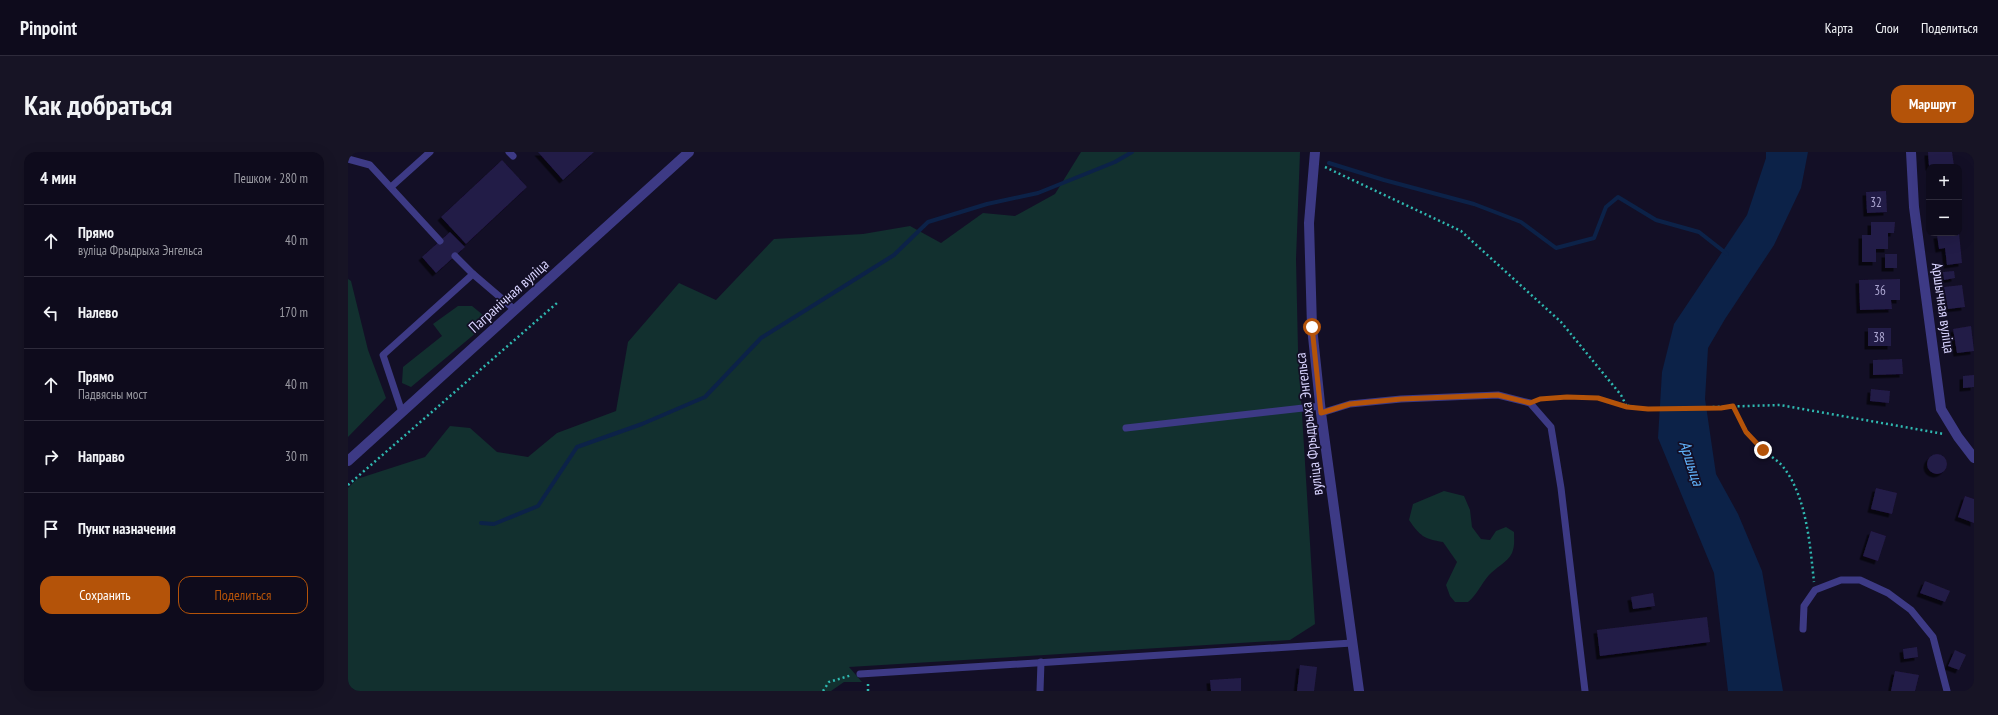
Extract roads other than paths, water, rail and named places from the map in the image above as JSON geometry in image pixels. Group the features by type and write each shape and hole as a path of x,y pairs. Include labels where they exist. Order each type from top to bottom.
{"street":[{"name":"Пагранічная вуліца","path":"348,461 689,152"},
{"name":"Аршычная вуліца","path":"1911,152 1914,207 1941,409 1958,437 1974,458"},
{"name":"вуліца Фрыдрыха Энгельса","path":"1315,157 1309,223 1312,327 1321,410 1359,691"}],"lane":[{"path":"390,187 430,152"},
{"path":"348,159 370,165 440,241"},
{"path":"455,256 473,274 515,310"},
{"path":"402,412 382,355 473,274"},
{"path":"1126,428 1321,410 1350,404 1401,399 1498,395 1530,403 1551,427 1561,488 1585,691"},
{"path":"1803,629 1804,606 1815,590 1841,580 1860,580 1888,593 1906,606 1933,637 1947,691"},
{"path":"860,674 1352,643"},
{"path":"1040,691 1041,662"}],"water":[{"name":"Аршыца","path":"1766,152 1808,152 1801,188 1774,245 1725,319 1708,348 1705,399 1716,474 1738,514 1762,571 1783,691 1728,691 1714,573 1658,438 1662,372 1674,324 1747,215 1766,158"}],"waterway":[{"path":"481,523 494,524 538,506 577,447 642,424 705,397 761,338 894,255 928,222 987,204 1038,193 1115,162 1132,152"},
{"path":"1329,163 1384,180 1474,204 1521,222 1556,248 1594,238 1606,207 1618,197 1656,220 1699,232 1727,254"}]}
